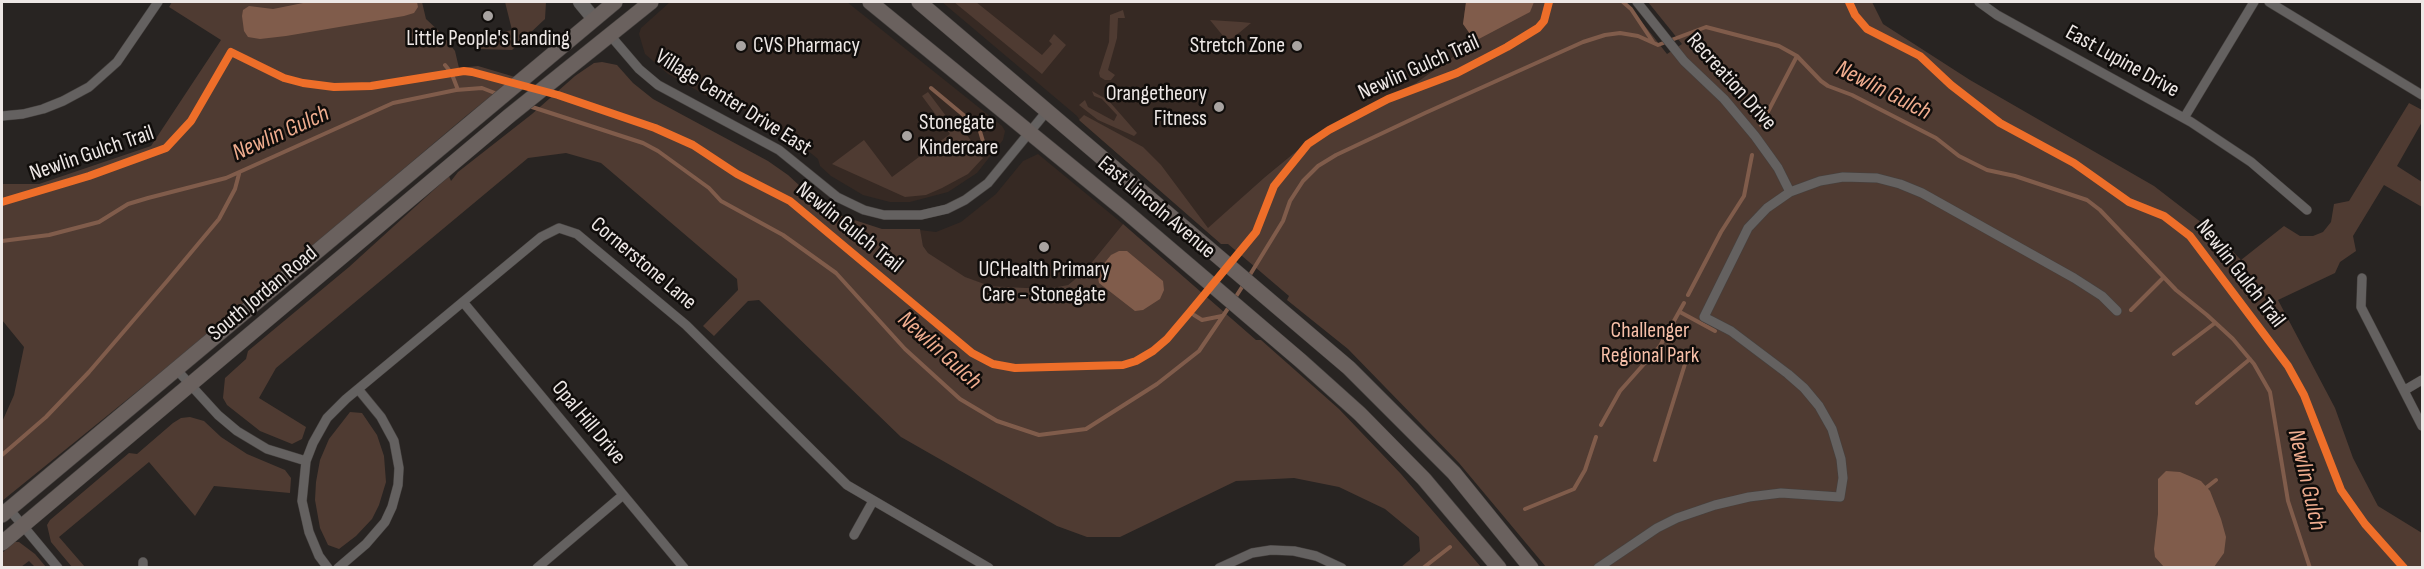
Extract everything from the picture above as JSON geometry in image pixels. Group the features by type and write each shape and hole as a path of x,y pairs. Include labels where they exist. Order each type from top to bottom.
{"main road":[{"name":"South Jordan Road","path":"5,512 615,2"},
{"name":"South Jordan Road","path":"2,543 501,123 651,2"},
{"name":"East Lincoln Avenue","path":"870,2 1030,132 1263,328 1360,414 1424,479 1499,567"},
{"name":"East Lincoln Avenue","path":"919,2 1349,368 1437,456 1482,505 1532,567"},
{"path":"578,59 594,19"}],"street":[{"path":"2,116 43,109 89,87 117,62 158,2"},
{"path":"580,2 594,19"},
{"name":"Recreation Drive","path":"1637,2 1684,61 1724,99 1755,136 1778,168 1790,192"},
{"name":"East Lupine Drive","path":"1979,2 1997,15 2184,118 2251,162 2307,210"},
{"path":"2184,118 2254,2"},
{"path":"2269,2 2422,95"},
{"name":"Village Center Drive East","path":"609,34 639,69 658,85 779,150 828,192 855,207 873,213 895,216 921,215 960,203 988,183 1047,111"},
{"path":"1598,567 1657,528 1677,518 1715,505 1781,493 1840,497 1843,478 1841,459 1829,422 1815,401 1796,381 1745,342 1704,317 1748,228 1760,214 1790,192 1820,181 1844,177 1877,178 1900,184 1922,193 2083,284 2102,296 2117,311"},
{"name":"Cornerstone Lane","path":"328,567 314,545 304,512 303,482 306,461 327,418 358,389 547,233 559,228 570,230 686,325 847,485 989,567"},
{"path":"2362,278 2361,307 2422,426"},
{"name":"Opal Hill Drive","path":"463,302 684,567"},
{"path":"176,369 218,415 237,431 267,449 306,461"},
{"path":"2405,390 2422,380"},
{"path":"338,567 366,544 385,522 398,485 398,458 391,434 381,417 358,389"},
{"path":"537,567 623,495"},
{"path":"854,535 873,501"},
{"path":"5,512 23,525 58,567"},
{"path":"1219,567 1252,553 1282,550 1316,556 1342,567"}],"shaded area":[{"path":"308,2 417,2 418,7 414,13 404,16 286,36 260,39 248,37 244,31 243,10 249,6 273,9"},
{"path":"670,2 847,2 1002,126 1005,131 1003,140 977,173 948,192 910,202 890,202 863,195 831,176 820,166 818,159 802,146 794,144 749,118 747,112 722,97 712,99 668,74 645,54 639,34 641,28"},
{"path":"942,2 1466,2 1464,24 1475,41 1416,83 1316,135 1265,177 1207,230"},
{"path":"1466,2 1534,2 1530,12 1475,41 1463,24"},
{"path":"1038,154 1123,224 1084,272 1068,285 1046,289 990,286 965,278 928,253 923,246 920,230 936,232 961,222 996,194 1023,161"},
{"path":"1119,251 1127,251 1163,281 1164,290 1160,299 1143,310 1135,311 1099,283 1097,272 1111,255"},
{"path":"2166,471 2180,472 2201,481 2210,491 2226,537 2224,553 2214,567 2164,567 2155,557 2158,479"}],"green space":[{"path":"172,2 422,2 426,19 455,51 459,68 478,66 515,77 229,317 2,501 2,422 14,395 24,347 2,320 2,184 39,184 151,146 221,40 169,7"},
{"path":"505,2 546,2 545,19 512,50 476,49 474,39 512,30"},
{"path":"954,2 976,2 1042,55 1052,44 1049,41 1054,34 1066,45 1042,74"},
{"name":"Challenger Regional Park","path":"1466,2 1626,2 1667,54 1682,44 1648,2 1872,2 1883,24 1970,80 2154,186 2215,233 2241,260 2284,226 2300,236 2313,236 2323,232 2331,222 2334,204 2349,201 2409,103 2422,110 2422,122 2397,166 2422,182 2422,207 2384,185 2353,236 2356,251 2340,262 2335,273 2278,300 2335,408 2353,458 2378,506 2422,533 2422,567 1546,567 1459,463 1348,349 1287,300 1289,296 1228,244 1221,244 1079,120 1084,115 1143,147 1161,165 1208,228 1316,135 1416,83 1475,41 1463,24"},
{"path":"1123,10 1125,18 1118,18 1117,38 1108,70 1115,75 1111,80 1105,80 1100,77 1099,73 1109,42 1110,15"},
{"path":"1210,20 1241,22 1251,23 1228,42"},
{"path":"594,63 617,65 633,83 653,99 768,161 788,175 813,198 839,215 882,229 920,229 923,246 928,253 965,277 990,286 1046,289 1068,285 1084,272 1123,224 1339,409 1401,474 1481,567 1401,567 1420,551 1419,537 1385,509 1339,487 1294,478 1236,481 1120,537 1087,537 1057,526 901,437 759,300 748,301 714,336 703,326 738,290 737,279 601,163 566,153 528,158 276,368 259,398 306,427 302,439 292,444 260,431 227,405 223,398 225,378 246,359 248,351 349,267 449,176 451,181 458,172 532,114 575,76"},
{"path":"1092,91 1108,100 1137,133 1134,136 1098,120 1079,105 1085,100 1088,107 1114,121 1117,115 1102,99 1094,96"},
{"path":"928,92 955,128 961,127 972,142 973,148 983,158 968,174 926,195 905,197 832,164 864,140 892,177 950,134 922,96"},
{"path":"350,412 362,413 377,435 384,456 386,482 372,519 356,536 339,549 328,545 320,528 315,500 316,482 320,460 329,439"},
{"path":"190,417 204,421 221,437 247,454 285,470 291,478 290,493 214,486 195,516 149,462 59,537 85,567 72,567 51,542 47,525 50,520 129,453 137,454 173,423 181,418"},
{"path":"14,542 19,542 35,554 46,567 35,567 29,561 21,567 2,568 2,553"}],"waterway":[{"path":"1623,2 1631,9 1653,42"},
{"name":"Newlin Gulch","path":"1248,278 1283,221 1290,201 1303,181 1318,166 1336,155 1425,113 1583,42 1620,33 1638,36 1658,45 1706,27 1779,46 1797,56 1828,86 1852,95 1936,138 1959,156 1987,170 2015,176 2087,200 2100,210 2176,290 2233,339 2254,364 2270,392 2288,501 2310,568"},
{"path":"1761,125 1797,56"},
{"path":"445,65 449,70"},
{"path":"453,77 458,90"},
{"name":"Newlin Gulch","path":"2,241 49,235 99,222 128,204 226,178 393,103 456,90 482,88 500,95"},
{"path":"931,88 979,128 985,148"},
{"name":"Newlin Gulch","path":"529,106 643,143 658,151 709,188 721,201 783,235 836,273 905,349 960,399 997,421 1039,435 1086,429 1157,384 1199,351 1231,304"},
{"path":"1688,295 1721,232 1744,196 1752,155"},
{"path":"2,455 46,417 89,372 168,280 219,219 235,189 239,174"},
{"path":"2131,310 2163,278"},
{"name":"Newlin Gulch","path":"1235,298 1244,284"},
{"path":"1601,425 1620,391 1660,346 1684,303"},
{"path":"1680,312 1715,331"},
{"path":"1194,315 1202,320 1222,316"},
{"path":"2174,354 2215,323"},
{"path":"1655,460 1685,364 1665,338"},
{"path":"2197,403 2250,359"},
{"path":"1525,509 1574,489 1585,470 1596,437"},
{"path":"2202,491 2216,480"},
{"path":"1423,568 1450,547"}],"cycle path":[{"name":"Newlin Gulch Trail","path":"2,202 89,176 166,148 191,121 231,52 284,78 334,87 371,86 464,71 472,72 558,95 655,128 693,145 737,174 790,201 972,353 993,364 1015,368 1123,365 1136,361 1153,351 1167,339 1189,313 1256,232 1274,186 1308,144 1329,130 1388,99 1457,73 1507,47 1538,28 1544,21 1549,2"},
{"name":"Newlin Gulch Trail","path":"1849,2 1855,15 1867,29 1920,56 1951,85 2000,123 2074,163 2129,202 2164,216 2190,236 2288,366 2304,395 2341,490 2365,524 2404,568"}],"place":[{"name":"Little People's Landing","path":"488,16"},
{"name":"CVS Pharmacy","path":"741,46"},
{"name":"Stretch Zone","path":"1297,46"},
{"name":"Orangetheory Fitness","path":"1219,107"},
{"name":"Stonegate Kindercare","path":"907,136"},
{"name":"UCHealth Primary Care - Stonegate","path":"1044,247"}]}
